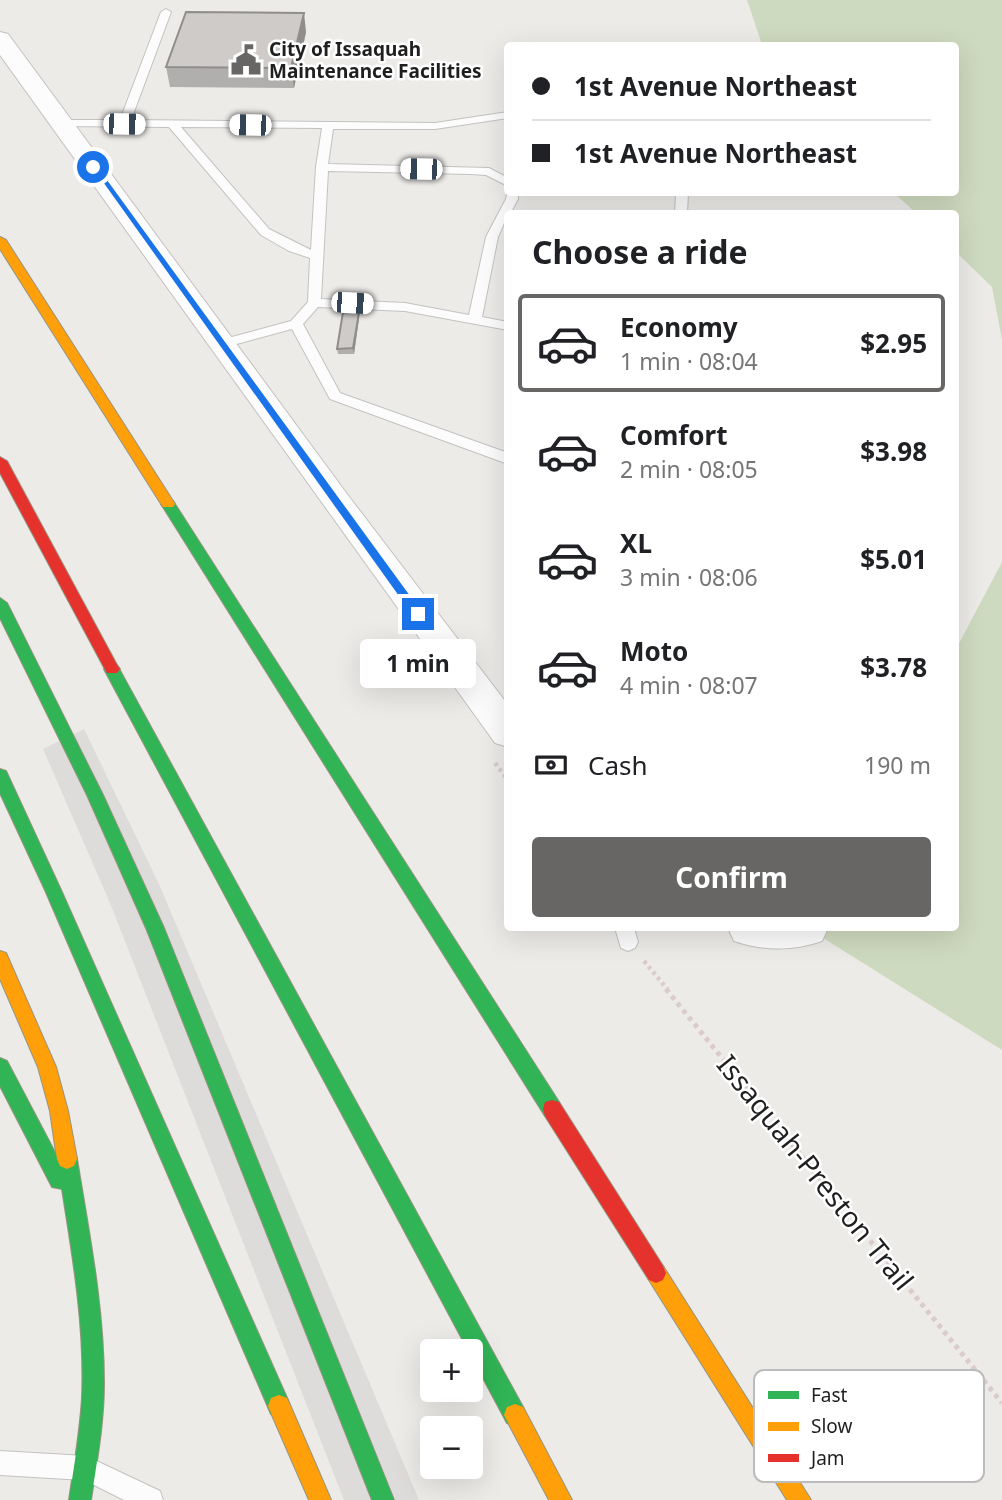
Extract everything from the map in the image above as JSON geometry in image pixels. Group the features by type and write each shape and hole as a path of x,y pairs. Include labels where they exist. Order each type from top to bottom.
{"main road":[{"path":"0,240 754,1428"},
{"path":"0,461 561,1500"},
{"path":"0,603 67,737 155,928 383,1500"},
{"path":"0,776 53,890 320,1500"},
{"path":"0,959 47,1068 58,1111 86,1274 92,1333 92,1423 80,1500"},
{"path":"0,1067 73,1206"},
{"path":"789,1482 800,1500"}],"street":[{"path":"0,39 467,681 504,728"}],"lane":[{"path":"124,124 166,12"},
{"path":"61,123 435,126 504,116"},
{"path":"172,124 265,232 293,248 317,256"},
{"path":"222,344 296,324 314,303 322,167 328,126"},
{"path":"322,167 471,170 489,172 504,181"},
{"path":"475,319 492,237 504,214"},
{"path":"314,303 382,305 504,325"},
{"path":"296,324 335,396 504,458"},
{"path":"0,1463 86,1468 151,1500"}],"path":[{"name":"Issaquah-Preston Trail","path":"627,935 976,1370"},
{"name":"Issaquah-Preston Trail","path":"984,1380 1002,1402"}],"green space":[{"path":"747,0 1002,0 1002,340 992,287 959,255 959,210 913,210 897,196 959,196 959,42 761,42"},
{"path":"1002,562 1002,1050 812,931 959,931 959,643"}],"shaded area":[{"path":"84,729 159,884 419,1500 344,1500 110,903 43,749"}],"building":[{"path":"186,12 304,13 291,68 166,67"},
{"path":"343,312 359,313 353,348 337,349"}],"traffic: fast":[{"path":"168,504 552,1109"},
{"path":"0,603 95,795 155,928 383,1500"},
{"path":"112,669 515,1415"},
{"path":"0,776 53,890 279,1406"},
{"path":"0,1067 59,1180"},
{"path":"67,1159 85,1270 93,1355 92,1412 80,1500"}],"traffic: slow":[{"path":"0,240 168,504"},
{"path":"0,959 47,1067 59,1111 67,1159"},
{"path":"656,1273 754,1427"},
{"path":"279,1406 320,1500"},
{"path":"515,1415 561,1500"},
{"path":"789,1482 800,1500"}],"traffic: jam":[{"path":"0,461 112,669"},
{"path":"552,1109 656,1273"}],"place":[{"name":"City of Issaquah Maintenance Facilities","path":"246,60"}],"route":[{"path":"93,167 418,614"}]}
